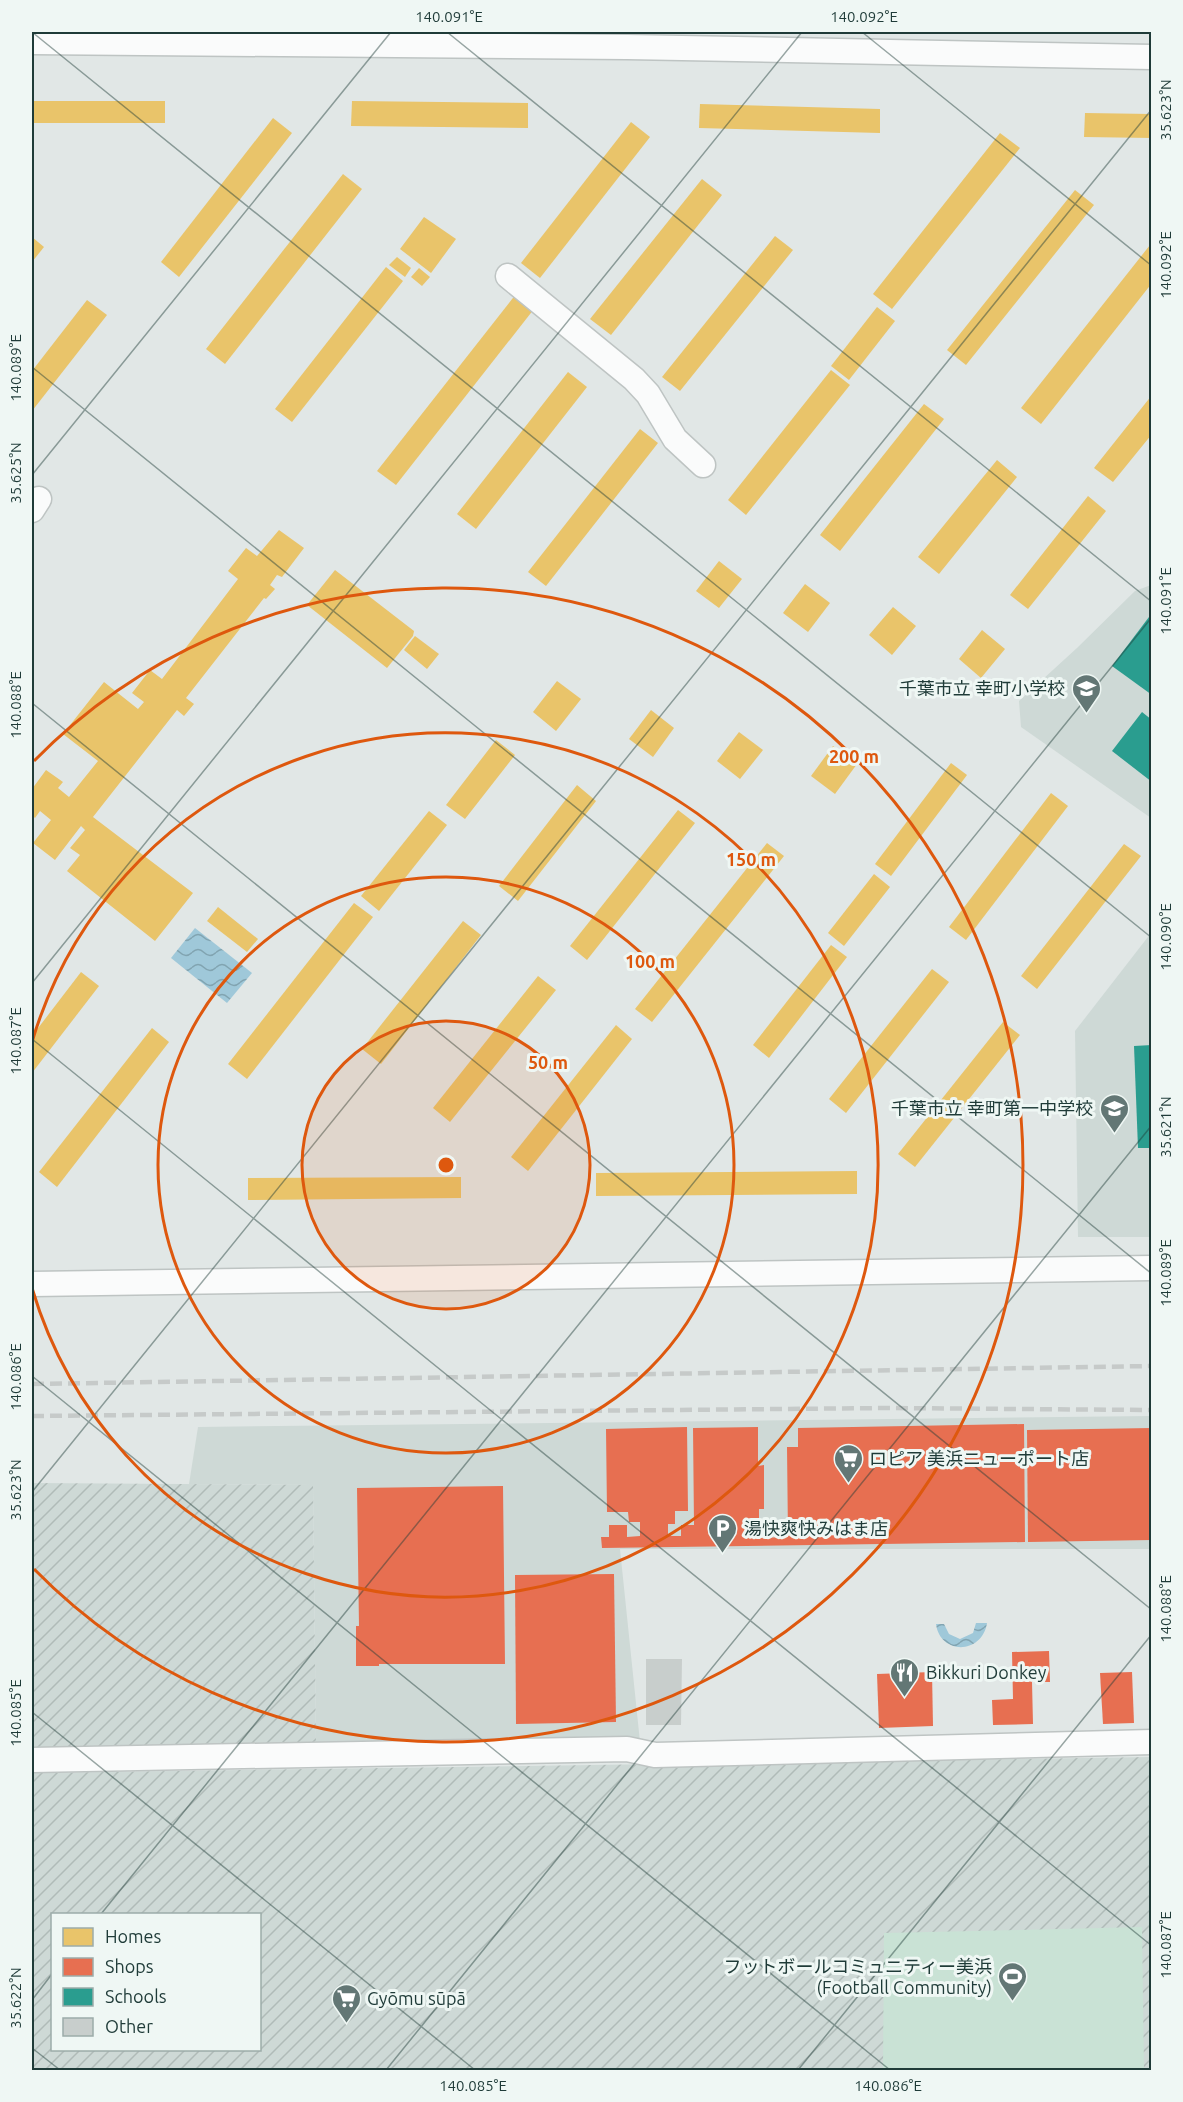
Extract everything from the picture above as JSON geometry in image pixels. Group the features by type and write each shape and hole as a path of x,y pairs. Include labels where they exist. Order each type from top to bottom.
{"street":[{"path":"32,42 664,40 1152,57"},
{"path":"508,276 634,379 648,394 675,439 703,465"},
{"path":"32,1284 1152,1268"},
{"path":"32,1761 627,1749 655,1755 1152,1742"}],"shaded area":[{"name":"千葉市立 幸町小学校","path":"1151,585 1151,818 1021,727 1019,701 1135,591"},
{"name":"千葉市立 幸町第一中学校","path":"1151,933 1151,1237 1078,1237 1075,1031"},
{"path":"1151,1416 1151,1549 620,1549 640,1742 316,1745 313,1485 189,1484 198,1427"},
{"path":"32,1483 313,1485 316,1745 32,1749"},
{"path":"1151,1757 1151,2070 32,2070 32,1773"}],"green space":[{"name":"フットボールコミュニティー美浜 (Football Community)","path":"1142,1927 1144,2070 883,2070 884,1933"}],"water":[{"path":"195,928 252,973 227,1003 171,958"},
{"path":"976,1623 987,1623 984,1634 970,1646 961,1647 953,1646 945,1641 939,1634 936,1624 944,1624 949,1634 960,1639 973,1633"}],"building: Homes":[{"path":"32,101 165,101 165,123 32,123"},
{"path":"352,101 528,103 528,128 351,126"},
{"path":"700,104 880,109 880,133 699,128"},
{"path":"1085,113 1152,114 1152,138 1084,137"},
{"path":"273,118 292,133 179,277 161,262"},
{"path":"631,122 650,137 540,278 521,263"},
{"path":"1000,133 1020,148 892,309 873,294"},
{"path":"343,174 362,189 225,364 206,349"},
{"path":"702,179 722,195 611,335 590,319"},
{"path":"1075,190 1094,205 966,365 947,350"},
{"path":"424,217 456,239 431,273 400,249"},
{"path":"775,236 793,250 680,391 662,377"},
{"path":"32,237 44,247 32,262"},
{"path":"1150,245 1152,283 1041,424 1021,408"},
{"path":"397,257 411,268 405,277 389,265"},
{"path":"386,267 403,281 292,422 275,409"},
{"path":"419,268 430,277 422,286 411,277"},
{"path":"516,294 534,309 396,485 377,471"},
{"path":"87,300 107,315 32,411 32,371"},
{"path":"877,307 895,321 849,380 831,366"},
{"path":"831,370 850,385 746,515 728,500"},
{"path":"568,372 587,387 476,529 457,514"},
{"path":"1152,395 1152,434 1113,482 1094,468"},
{"path":"924,404 944,419 840,551 820,535"},
{"path":"640,429 658,443 546,586 528,572"},
{"path":"997,460 1017,477 939,574 918,557"},
{"path":"1088,496 1106,511 1028,609 1010,595"},
{"path":"279,530 304,548 282,577 277,575 270,585 275,589 266,599 264,598 186,698 194,704 184,716 177,710 93,817 193,893 155,941 67,871 80,855 70,848 85,830 81,826 55,860 33,843 51,820 40,811 35,818 32,815 32,789 46,770 63,782 58,788 69,797 98,761 63,734 104,682 138,709 144,702 132,693 150,670 162,679 238,579 228,571 246,548 257,556"},
{"path":"719,561 742,579 719,608 696,591"},
{"path":"335,570 414,631 413,636 387,668 307,605"},
{"path":"805,584 830,603 808,632 783,613"},
{"path":"893,607 916,626 892,655 869,635"},
{"path":"982,630 1005,649 981,678 959,659"},
{"path":"415,636 439,654 427,669 404,650"},
{"path":"557,681 581,699 556,731 533,712"},
{"path":"651,710 674,728 653,757 629,739"},
{"path":"739,732 763,750 740,779 717,761"},
{"path":"496,740 515,755 465,819 446,805"},
{"path":"833,746 857,764 835,794 811,776"},
{"path":"951,763 967,775 891,876 875,864"},
{"path":"577,785 596,801 518,901 499,886"},
{"path":"1051,793 1068,806 966,940 949,927"},
{"path":"678,810 695,823 587,960 570,946"},
{"path":"429,811 447,825 379,911 361,896"},
{"path":"767,843 784,856 652,1022 635,1009"},
{"path":"1124,844 1141,856 1037,989 1021,976"},
{"path":"874,874 890,887 844,946 828,933"},
{"path":"354,903 373,917 247,1079 228,1064"},
{"path":"218,907 258,939 247,952 207,921"},
{"path":"463,921 481,935 381,1064 362,1049"},
{"path":"831,945 847,957 769,1058 753,1045"},
{"path":"932,969 949,982 846,1113 829,1099"},
{"path":"81,972 99,986 32,1073 32,1036"},
{"path":"538,976 556,990 450,1122 433,1108"},
{"path":"1003,1022 1020,1035 915,1167 898,1154"},
{"path":"616,1025 632,1039 528,1171 511,1157"},
{"path":"152,1028 169,1042 57,1187 39,1172"},
{"path":"857,1171 857,1194 596,1196 596,1173"},
{"path":"461,1177 461,1198 248,1200 248,1178"}],"building: Shops":[{"path":"1024,1424 1025,1542 602,1548 601,1537 609,1537 609,1525 627,1525 627,1537 640,1536 640,1522 629,1522 628,1512 607,1512 606,1429 687,1427 688,1511 675,1511 675,1524 668,1524 668,1536 681,1536 681,1525 694,1525 693,1428 758,1427 758,1466 764,1465 764,1509 759,1509 759,1524 746,1524 746,1534 751,1534 751,1538 788,1537 787,1447 798,1447 798,1428"},
{"path":"1152,1428 1152,1540 1028,1542 1027,1430"},
{"path":"503,1486 505,1664 356,1666 356,1626 359,1626 357,1488"},
{"path":"614,1574 616,1722 516,1724 515,1575"},
{"path":"1049,1651 1050,1682 1032,1682 1033,1724 993,1725 992,1700 1013,1699 1012,1652"},
{"path":"932,1672 933,1726 879,1728 877,1674"},
{"path":"1132,1672 1134,1723 1103,1724 1100,1673"}],"building: Schools":[{"path":"1152,613 1152,695 1112,666"},
{"path":"1142,712 1152,720 1152,782 1112,751"},
{"path":"1152,1045 1152,1148 1138,1148 1134,1046"}],"building: Other":[{"path":"646,1659 682,1659 681,1725 646,1725"}],"railway":[{"path":"32,1384 1152,1366"},
{"path":"32,1416 888,1408 1152,1410"}],"place":[{"name":"千葉市立 幸町小学校","path":"1086,714"},
{"name":"千葉市立 幸町第一中学校","path":"1114,1134"},
{"name":"ロピア 美浜ニューポート店","path":"848,1484"},
{"name":"湯快爽快みはま店","path":"723,1554"},
{"name":"Bikkuri Donkey","path":"905,1698"},
{"name":"フットボールコミュニティー美浜 (Football Community)","path":"1013,2002"},
{"name":"Gyōmu sūpā","path":"346,2024"}]}
